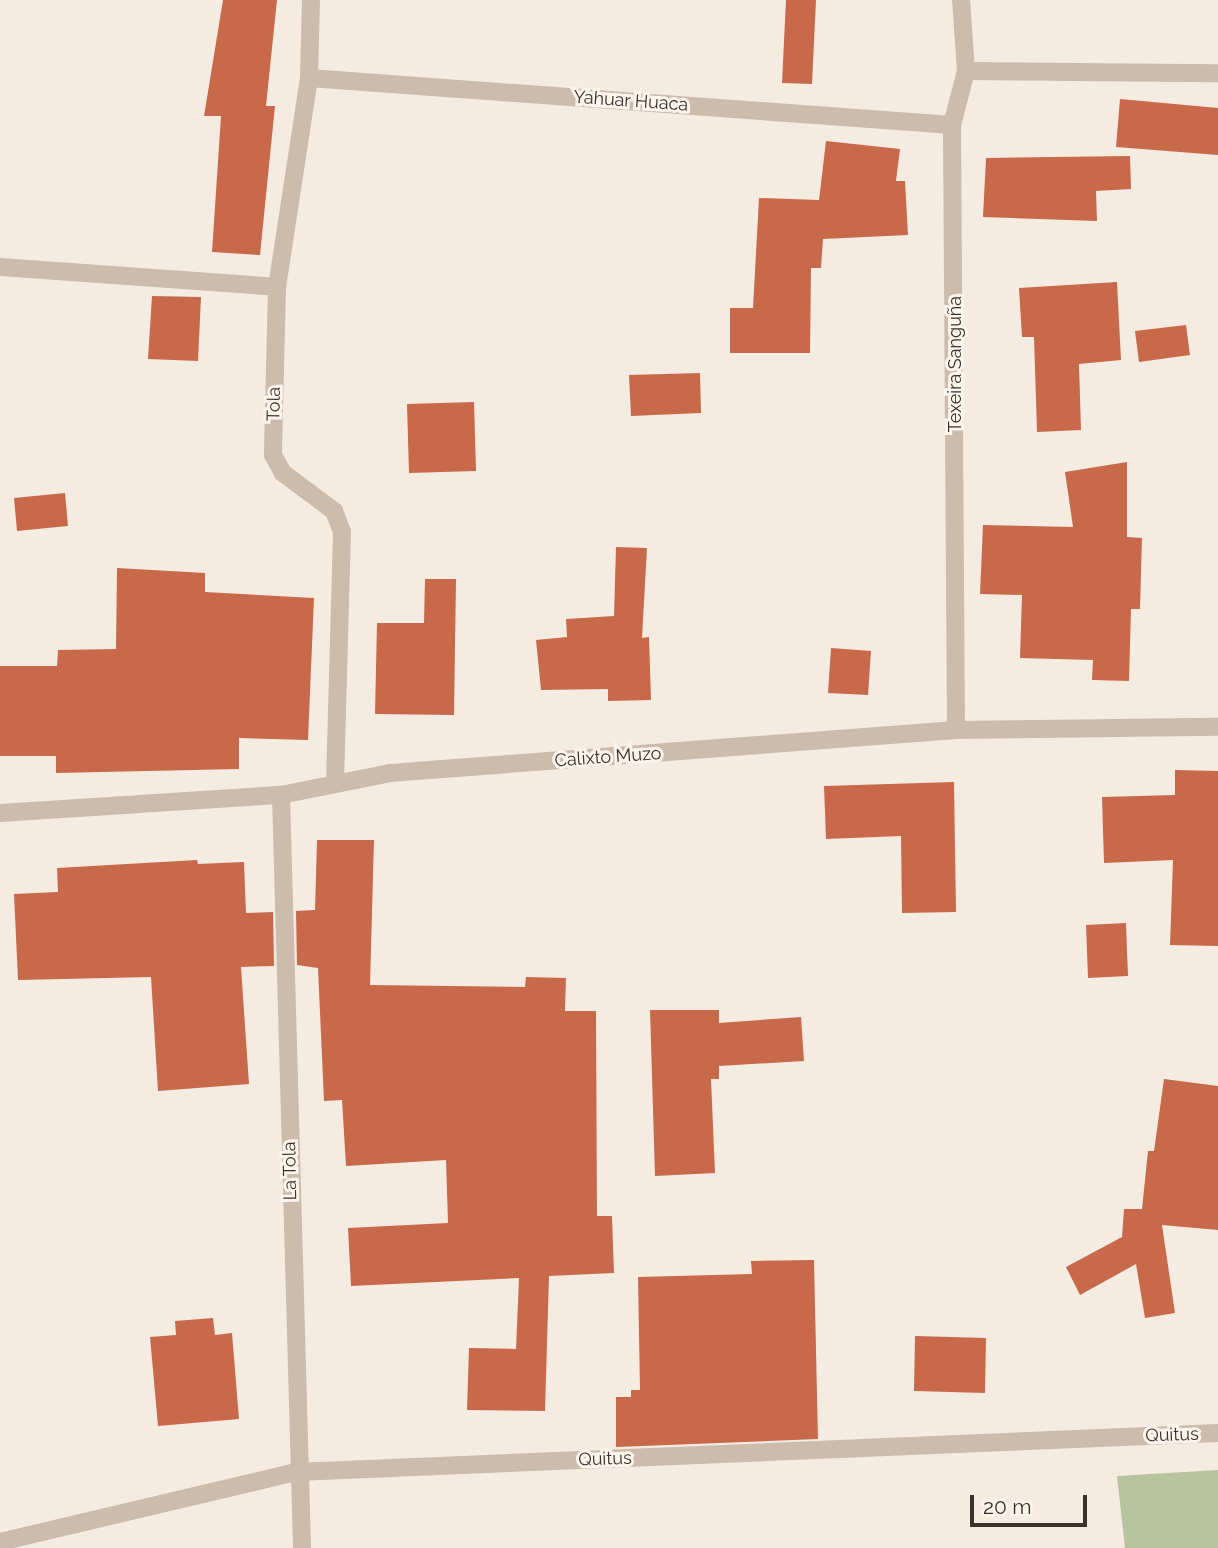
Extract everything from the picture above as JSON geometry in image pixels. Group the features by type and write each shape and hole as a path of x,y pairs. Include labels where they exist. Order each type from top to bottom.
{"street":[{"name":"Tola","path":"311,0 309,78 276,287 273,455 283,472 334,512 342,532 335,780"},
{"name":"Texeira Sanguña","path":"956,730 952,125 966,71 961,0"},
{"path":"966,71 1218,73"},
{"name":"Yahuar Huaca","path":"309,78 952,125"},
{"path":"0,268 276,287"},
{"name":"Calixto Muzo","path":"0,813 281,794 335,780 956,730 1218,727"},
{"name":"La Tola","path":"281,794 297,1472 302,1548"},
{"name":"Quitus","path":"0,1542 297,1472 1218,1433"}],"green space":[{"path":"1218,1470 1218,1548 1125,1548 1117,1476"}],"building":[{"path":"223,0 277,0 266,106 275,106 260,255 212,252 221,116 204,116"},
{"path":"786,0 816,0 812,84 782,83"},
{"path":"1120,99 1218,108 1218,155 1116,147"},
{"path":"826,141 900,149 896,181 905,181 908,235 823,239 821,268 811,268 810,353 730,353 730,308 753,308 759,198 819,200"},
{"path":"1130,156 1131,189 1096,191 1097,221 983,217 986,158"},
{"path":"1117,282 1121,360 1079,364 1081,430 1037,432 1034,337 1022,337 1019,288"},
{"path":"152,296 201,297 198,361 148,359"},
{"path":"1186,325 1190,355 1139,362 1135,331"},
{"path":"700,373 701,413 631,416 629,375"},
{"path":"474,402 476,471 409,473 407,404"},
{"path":"1127,462 1127,537 1142,538 1140,609 1131,609 1129,681 1092,680 1093,660 1020,658 1022,595 980,594 983,525 1073,527 1065,472"},
{"path":"65,493 68,526 17,531 14,498"},
{"path":"616,547 647,548 642,638 649,637 651,700 608,701 608,689 541,690 536,640 567,637 566,619 614,616"},
{"path":"117,568 205,573 205,592 314,598 308,740 239,738 239,769 56,773 56,756 0,756 0,666 57,666 58,650 116,649"},
{"path":"425,579 456,579 454,715 375,714 377,623 424,623"},
{"path":"831,648 871,651 868,695 828,693"},
{"path":"1175,770 1218,771 1218,946 1170,945 1173,860 1104,863 1102,797 1175,795"},
{"path":"954,782 956,912 902,913 901,836 826,839 824,786"},
{"path":"317,840 374,840 370,985 525,987 526,977 566,978 565,1011 596,1011 597,1216 612,1216 614,1273 549,1276 545,1411 467,1410 469,1348 516,1349 519,1278 351,1286 348,1228 448,1223 446,1160 346,1166 342,1100 324,1101 318,968 297,965 296,911 315,910"},
{"path":"197,860 198,864 244,862 246,913 273,912 274,966 241,967 249,1084 158,1091 151,977 18,980 14,894 58,892 57,868"},
{"path":"1126,923 1128,976 1088,978 1086,925"},
{"path":"650,1010 719,1010 719,1023 801,1017 804,1061 719,1066 719,1079 711,1079 715,1173 655,1176"},
{"path":"1164,1079 1218,1086 1218,1230 1162,1225 1175,1313 1145,1318 1136,1264 1080,1295 1066,1267 1122,1237 1124,1209 1142,1209 1148,1151 1154,1151"},
{"path":"814,1260 818,1439 616,1447 616,1397 631,1397 631,1390 640,1390 638,1277 752,1274 751,1261"},
{"path":"213,1318 215,1335 232,1333 239,1419 158,1426 150,1337 176,1335 175,1321"},
{"path":"915,1336 986,1338 985,1393 914,1391"}]}
